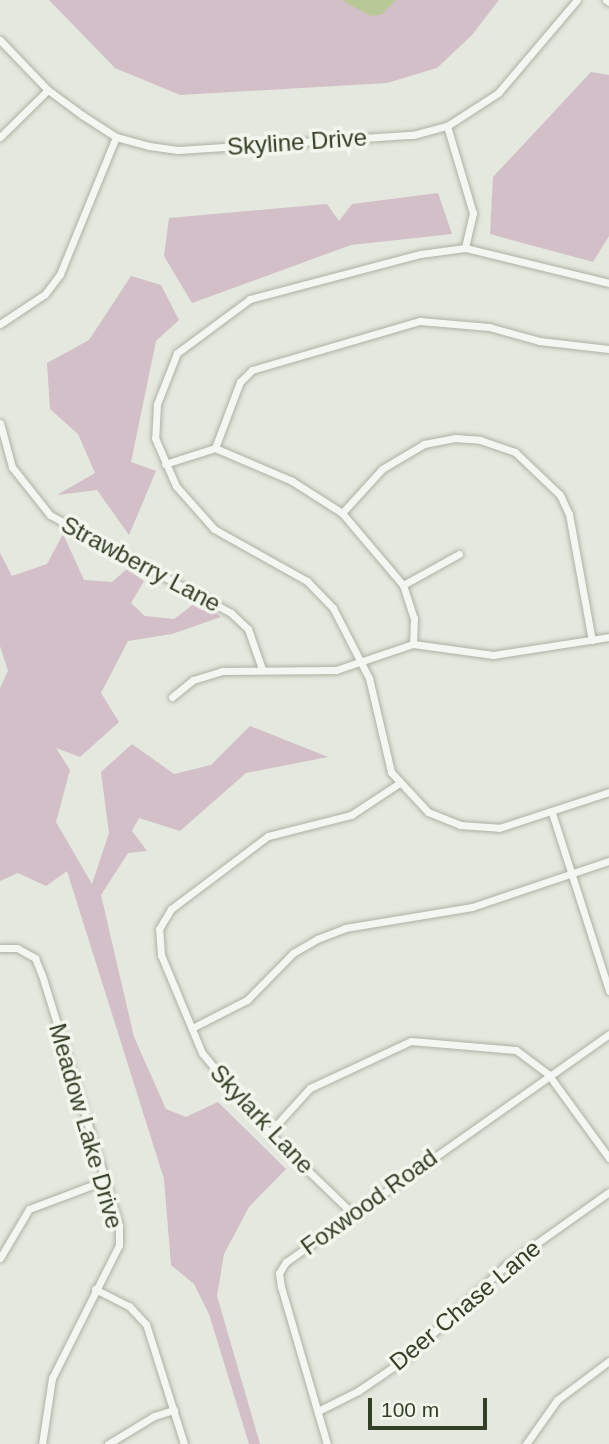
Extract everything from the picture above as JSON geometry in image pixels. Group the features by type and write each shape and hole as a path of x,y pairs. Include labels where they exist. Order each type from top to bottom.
{"street":[{"name":"Skyline Drive","path":"0,40 47,90 116,137 178,150 413,135 447,126 498,93 577,0"},
{"path":"0,137 47,90"},
{"path":"447,126 473,213 465,248"},
{"path":"0,324 45,294 60,274 116,137"},
{"path":"609,283 465,248 420,254 250,299 227,312 177,352 157,404 155,438 176,486 214,529 307,581 333,608 362,661 374,698 383,749 398,784 428,812 460,825 499,828 552,813 609,792"},
{"path":"215,448 240,382 252,370 420,321 489,327 539,341 609,349"},
{"name":"Strawberry Lane","path":"0,422 12,467 50,515 231,613 248,629 262,669"},
{"path":"342,513 382,469 424,444 454,438 480,440 515,453 560,495 569,514 592,640"},
{"path":"165,464 215,448 292,481 342,513 403,585 414,618 413,644"},
{"path":"403,585 459,554"},
{"path":"172,697 193,680 222,671 336,670 413,644 485,655 609,637"},
{"name":"Skylark Lane","path":"353,1214 269,1133 202,1053 194,1027 161,956 159,929 171,909 268,836 351,816 398,784"},
{"path":"552,813 570,873 606,968 609,991"},
{"path":"194,1027 247,1000 293,953 317,939 345,928 472,907 609,861"},
{"name":"Meadow Lake Drive","path":"0,948 17,948 35,958 120,1226 119,1245 52,1378 42,1444"},
{"name":"Foxwood Road","path":"327,1444 279,1273 286,1262 548,1074 609,1034"},
{"path":"269,1133 310,1088 411,1041 516,1050 548,1074 609,1158"},
{"path":"0,1258 29,1209 106,1180"},
{"name":"Deer Chase Lane","path":"317,1411 358,1391 405,1359 506,1265 609,1192"},
{"path":"95,1289 129,1306 146,1324 184,1444"},
{"path":"526,1444 557,1401 609,1361"},
{"path":"108,1444 154,1416 174,1410"}],"shaded area":[{"path":"49,0 499,0 472,35 437,68 387,83 180,95 115,68"},
{"path":"342,0 396,0 382,14 370,16"},
{"path":"591,72 609,75 609,236 593,262 490,234 493,177"},
{"path":"438,193 452,234 351,245 192,303 164,256 169,218 327,204 339,221 352,204"},
{"path":"131,276 161,285 179,320 156,341 131,462 156,471 129,535 97,490 57,495 95,473 78,434 50,409 47,363 89,340"},
{"path":"63,534 84,580 112,582 127,569 144,581 131,603 145,616 174,619 199,600 221,617 172,634 128,641 101,693 119,722 80,757 56,748 70,770 56,822 92,884 109,833 101,772 132,744 174,774 211,765 250,726 328,757 246,773 180,831 139,818 132,831 147,851 128,853 101,895 134,1037 166,1109 186,1117 218,1102 286,1169 249,1207 224,1254 217,1296 260,1444 249,1444 209,1314 194,1284 171,1265 164,1179 67,871 46,886 18,873 0,881 0,688 8,671 0,646 0,553 12,576 47,564"}]}
